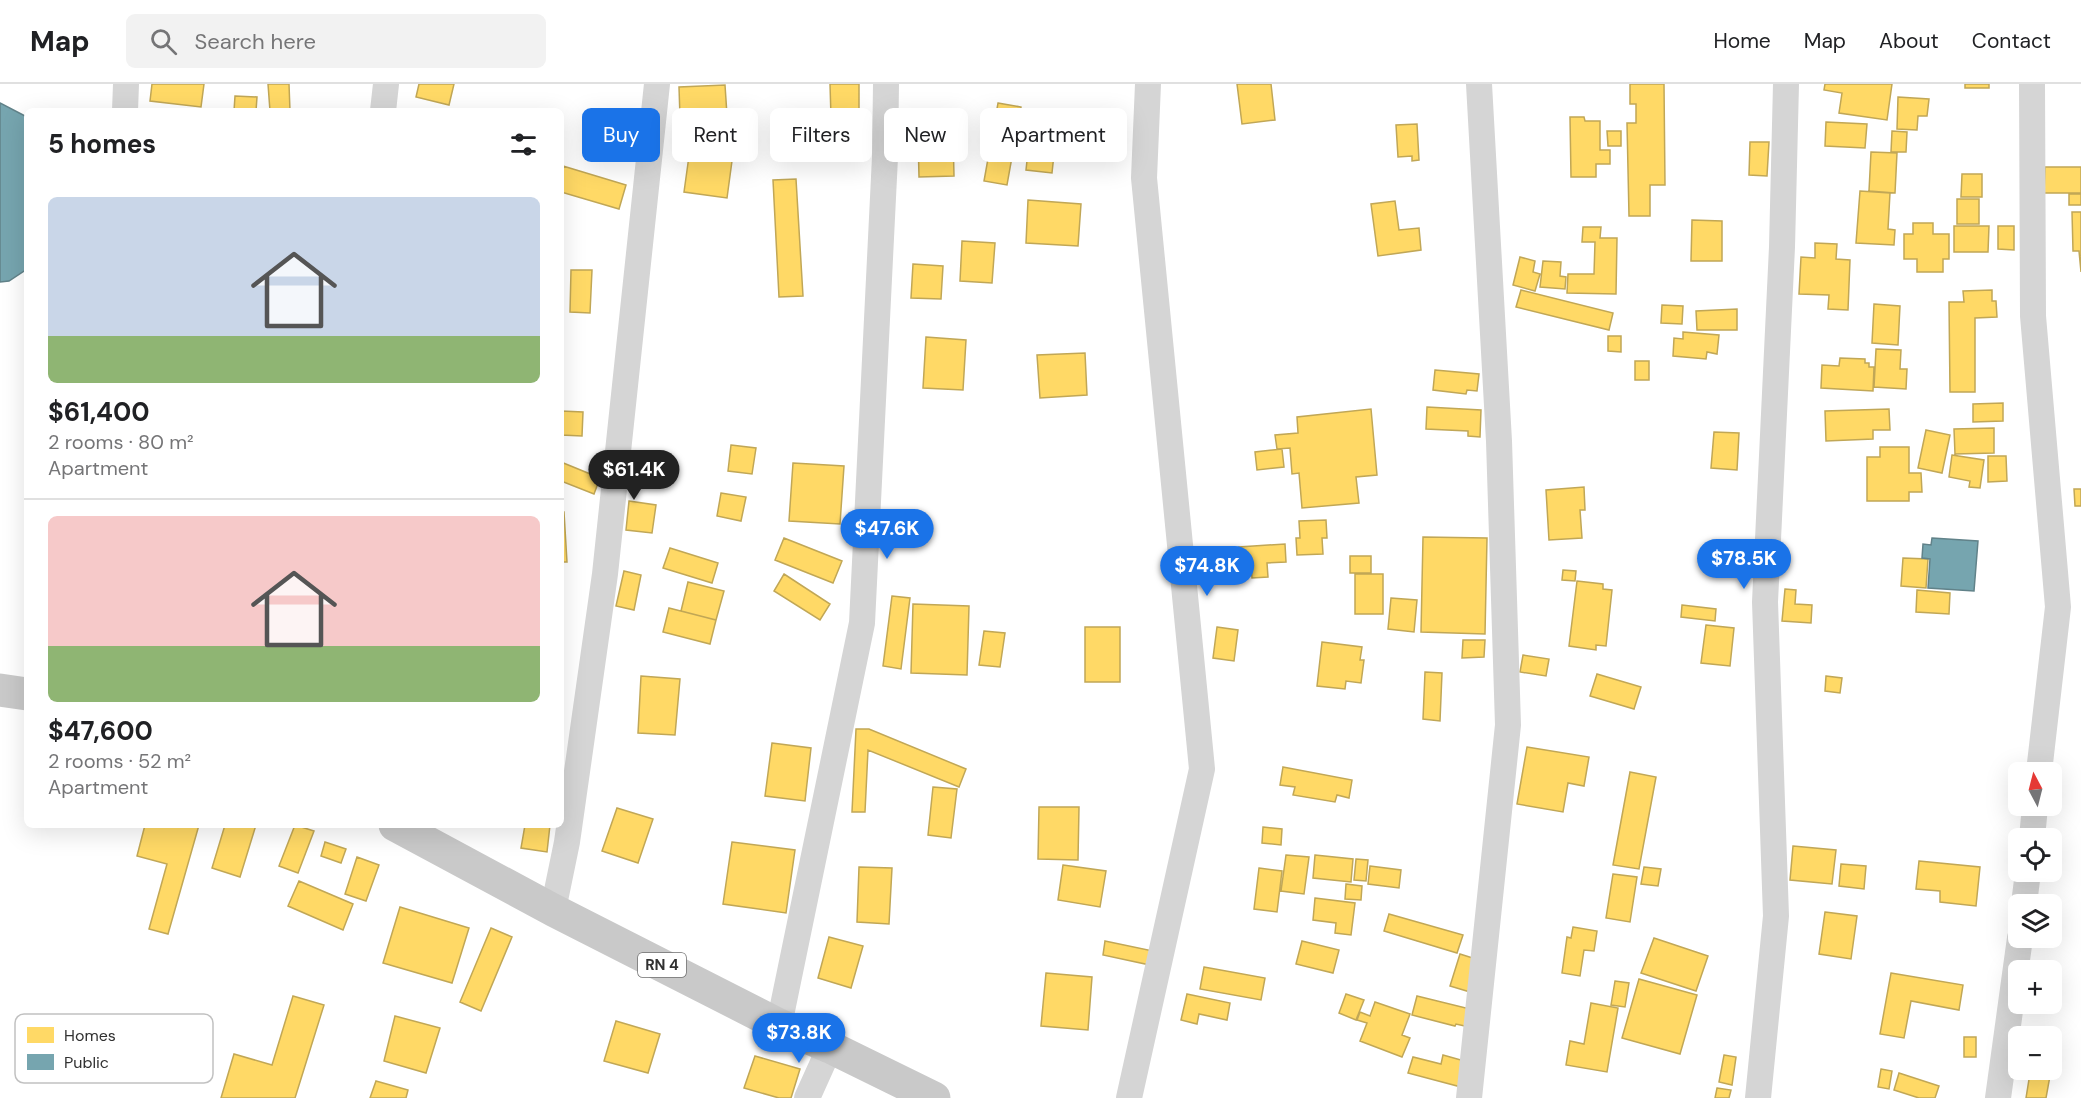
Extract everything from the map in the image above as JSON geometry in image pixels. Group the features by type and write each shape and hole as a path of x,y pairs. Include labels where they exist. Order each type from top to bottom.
{"main road":[{"path":"0,690 24,694"},
{"name":"RN 4","path":"401,828 553,910 779,1024 934,1098"}],"street":[{"path":"125,108 126,84"},
{"path":"383,108 386,84"},
{"path":"553,910 567,842 604,574 657,84"},
{"path":"779,1024 862,622 885,157 886,84"},
{"path":"1130,1098 1202,769 1144,178 1148,84"},
{"path":"1469,1098 1508,725 1499,441 1479,84"},
{"path":"1758,1098 1776,916 1765,602 1782,247 1786,84"},
{"path":"2032,84 2033,316 2058,607 2040,762"},
{"path":"1998,1098 2019,948"},
{"path":"807,1098 830,1047"}],"building: Homes":[{"path":"152,84 204,84 201,107 150,101"},
{"path":"268,84 289,84 290,108 270,108"},
{"path":"419,84 454,84 449,105 416,97"},
{"path":"830,84 859,84 859,108 831,108"},
{"path":"1237,84 1271,84 1275,120 1242,124"},
{"path":"1630,84 1664,84 1665,185 1650,185 1650,216 1629,216 1627,123 1636,123 1636,104 1630,104"},
{"path":"1825,84 1892,84 1887,120 1839,113 1842,93 1824,90"},
{"path":"1965,84 1989,84 1989,88 1965,88"},
{"path":"725,85 727,108 680,108 679,87"},
{"path":"235,96 257,97 256,108 234,108"},
{"path":"1898,97 1929,99 1927,116 1918,116 1917,130 1897,129"},
{"path":"998,103 1021,107 1021,108 997,108"},
{"path":"1570,117 1584,117 1585,121 1600,121 1600,150 1610,150 1610,164 1596,164 1596,177 1571,177"},
{"path":"1826,122 1867,124 1865,148 1825,146"},
{"path":"1417,124 1419,160 1412,161 1412,156 1398,157 1396,125"},
{"path":"1607,131 1621,131 1621,146 1608,146"},
{"path":"1892,131 1907,132 1906,152 1891,152"},
{"path":"1750,142 1769,142 1767,176 1749,175"},
{"path":"1871,152 1897,153 1895,193 1869,191"},
{"path":"688,162 732,162 727,198 684,192"},
{"path":"919,162 954,162 954,176 919,177"},
{"path":"987,162 1011,162 1007,185 984,181"},
{"path":"1027,162 1053,162 1052,173 1026,170"},
{"path":"564,166 626,185 619,209 564,193"},
{"path":"2045,167 2081,167 2081,193 2044,193"},
{"path":"1962,174 1982,174 1982,197 1961,197"},
{"path":"796,179 803,296 779,297 773,180"},
{"path":"1860,191 1890,193 1888,229 1895,230 1894,245 1856,243"},
{"path":"2069,194 2081,194 2081,205 2069,205"},
{"path":"1957,199 1979,199 1979,224 1957,224"},
{"path":"1028,200 1081,204 1078,246 1026,243"},
{"path":"1395,201 1399,230 1419,228 1421,250 1378,256 1371,204"},
{"path":"2072,212 2081,212 2081,272 2079,251 2073,251"},
{"path":"1692,220 1722,221 1722,261 1691,261"},
{"path":"1913,223 1933,223 1933,234 1949,234 1949,259 1943,259 1943,272 1917,272 1917,259 1904,259 1904,234 1913,234"},
{"path":"1954,226 1989,226 1988,252 1954,252"},
{"path":"1998,226 2014,226 2014,250 1998,249"},
{"path":"1583,227 1601,227 1600,238 1617,238 1616,294 1567,293 1568,274 1594,274 1595,242 1582,242"},
{"path":"962,241 995,243 992,283 960,281"},
{"path":"1815,243 1837,244 1836,259 1850,260 1848,310 1828,309 1829,295 1799,294 1801,257 1815,258"},
{"path":"1520,257 1535,261 1533,272 1540,274 1535,291 1513,285"},
{"path":"1543,261 1561,262 1560,276 1566,277 1565,289 1540,287"},
{"path":"913,264 943,266 941,299 911,298"},
{"path":"571,270 592,270 590,313 570,312"},
{"path":"1521,290 1613,313 1609,330 1516,307"},
{"path":"1992,290 1992,301 1996,301 1997,317 1975,318 1975,392 1950,392 1949,302 1964,302 1963,291"},
{"path":"1874,304 1900,306 1898,345 1872,343"},
{"path":"1662,305 1683,306 1682,324 1661,323"},
{"path":"1737,309 1737,330 1697,330 1696,311"},
{"path":"1683,332 1719,335 1717,354 1707,352 1706,359 1673,356 1674,338 1683,339"},
{"path":"1608,336 1621,336 1621,352 1608,351"},
{"path":"926,337 966,340 963,390 923,388"},
{"path":"1876,349 1901,350 1900,369 1907,369 1906,389 1874,387"},
{"path":"1085,353 1087,395 1040,398 1037,355"},
{"path":"1840,358 1865,359 1869,367 1874,367 1873,391 1821,388 1822,365 1839,366"},
{"path":"1635,361 1649,361 1649,380 1635,380"},
{"path":"1435,370 1479,374 1477,391 1467,390 1466,394 1433,390"},
{"path":"2003,403 2003,421 1973,422 1973,404"},
{"path":"1427,407 1481,410 1480,437 1468,436 1468,431 1426,429"},
{"path":"1371,409 1377,475 1356,477 1359,503 1302,508 1299,473 1292,474 1290,448 1277,449 1275,435 1298,433 1297,417"},
{"path":"1889,409 1890,430 1873,430 1873,439 1826,441 1825,411"},
{"path":"564,411 583,412 582,436 564,435"},
{"path":"1994,428 1994,453 1955,454 1954,429"},
{"path":"1926,430 1950,435 1942,473 1918,468"},
{"path":"1714,432 1739,433 1737,470 1711,468"},
{"path":"731,445 756,448 752,474 728,471"},
{"path":"1880,447 1909,447 1909,473 1921,473 1922,492 1909,492 1909,501 1867,501 1867,457 1880,457"},
{"path":"1282,449 1284,467 1257,470 1255,452"},
{"path":"1952,455 1984,460 1980,488 1969,487 1970,481 1949,477"},
{"path":"1988,456 2006,456 2007,481 1988,482"},
{"path":"564,463 600,478 594,494 564,482"},
{"path":"793,463 844,466 840,524 789,521"},
{"path":"1584,487 1585,510 1580,510 1582,538 1549,540 1546,490"},
{"path":"2074,489 2081,489 2081,506 2075,506"},
{"path":"721,493 746,497 741,521 717,516"},
{"path":"629,501 656,505 652,533 626,530"},
{"path":"564,512 567,562 564,562"},
{"path":"1326,520 1327,538 1322,538 1323,554 1297,555 1296,538 1300,538 1299,521"},
{"path":"1423,537 1487,538 1485,634 1421,632"},
{"path":"784,538 842,561 833,583 775,560"},
{"path":"1285,544 1286,562 1267,563 1268,577 1252,578 1251,564 1240,565 1239,547"},
{"path":"670,548 718,563 712,583 663,568"},
{"path":"1350,556 1371,556 1371,573 1350,573"},
{"path":"1903,558 1928,559 1926,588 1901,586"},
{"path":"1563,570 1576,571 1575,581 1562,580"},
{"path":"624,571 641,575 634,610 616,606"},
{"path":"784,574 830,604 820,620 774,591"},
{"path":"1355,574 1383,574 1383,614 1355,614"},
{"path":"1577,581 1603,584 1603,589 1612,590 1606,646 1596,645 1596,650 1569,646"},
{"path":"688,582 724,591 716,620 681,611"},
{"path":"1785,589 1796,590 1795,604 1812,605 1811,623 1782,621"},
{"path":"1917,590 1950,593 1949,614 1916,612"},
{"path":"892,596 910,598 901,669 883,666"},
{"path":"1391,598 1417,600 1414,632 1388,629"},
{"path":"913,604 969,606 967,675 911,673"},
{"path":"1682,605 1716,609 1715,621 1681,617"},
{"path":"669,608 716,620 710,644 663,632"},
{"path":"1706,625 1734,628 1730,666 1701,663"},
{"path":"1085,627 1120,627 1120,682 1085,682"},
{"path":"1217,627 1238,630 1234,661 1213,658"},
{"path":"984,631 1005,633 1000,667 979,665"},
{"path":"1463,640 1485,640 1484,657 1462,658"},
{"path":"1322,642 1362,647 1360,660 1364,660 1361,683 1346,681 1345,689 1317,686"},
{"path":"1523,655 1549,659 1546,676 1520,672"},
{"path":"1425,672 1442,673 1440,721 1423,719"},
{"path":"1597,674 1641,687 1634,709 1590,696"},
{"path":"641,676 680,679 675,735 638,733"},
{"path":"1826,676 1842,678 1840,693 1825,691"},
{"path":"856,729 869,729 966,769 959,787 868,750 865,812 852,812"},
{"path":"772,743 811,748 805,801 765,796"},
{"path":"1527,747 1589,757 1584,786 1568,783 1563,812 1517,804"},
{"path":"1283,767 1352,780 1349,798 1337,795 1335,802 1293,795 1295,787 1280,785"},
{"path":"1630,772 1656,777 1639,869 1613,865"},
{"path":"933,787 957,789 951,838 928,835"},
{"path":"1039,807 1079,807 1078,860 1038,859"},
{"path":"617,808 653,819 638,863 602,851"},
{"path":"1263,827 1282,829 1281,845 1262,843"},
{"path":"144,828 198,828 168,934 149,929 167,864 137,856"},
{"path":"224,828 255,828 240,877 212,868"},
{"path":"294,828 314,831 298,873 279,866"},
{"path":"524,828 550,828 547,852 521,848"},
{"path":"325,842 346,849 341,863 321,856"},
{"path":"732,842 795,850 786,913 723,904"},
{"path":"1793,846 1836,850 1832,884 1790,880"},
{"path":"1286,855 1309,857 1304,894 1281,891"},
{"path":"1315,855 1353,859 1351,882 1313,878"},
{"path":"357,857 379,865 366,901 345,894"},
{"path":"1356,859 1368,860 1366,881 1354,880"},
{"path":"1919,861 1980,867 1976,906 1940,902 1940,891 1916,889"},
{"path":"1841,864 1866,866 1864,889 1839,886"},
{"path":"1063,865 1106,871 1100,907 1058,900"},
{"path":"1370,866 1401,870 1399,888 1368,884"},
{"path":"859,867 892,868 889,924 857,922"},
{"path":"1644,867 1661,869 1658,886 1641,884"},
{"path":"1259,868 1282,871 1277,912 1254,909"},
{"path":"1613,874 1637,877 1630,922 1606,918"},
{"path":"299,881 353,904 343,930 288,906"},
{"path":"1346,884 1362,886 1361,900 1345,899"},
{"path":"1315,898 1355,903 1351,935 1335,933 1336,923 1313,920"},
{"path":"400,907 469,928 452,983 383,963"},
{"path":"1825,912 1857,916 1851,959 1819,954"},
{"path":"1389,914 1463,935 1457,953 1384,931"},
{"path":"1573,927 1597,931 1594,951 1584,950 1580,976 1562,973 1567,937 1571,938"},
{"path":"491,928 512,937 481,1011 460,1002"},
{"path":"829,937 863,946 851,988 818,978"},
{"path":"1654,938 1708,956 1696,991 1641,973"},
{"path":"1105,941 1153,951 1150,965 1103,955"},
{"path":"1302,941 1339,950 1333,973 1296,964"},
{"path":"1460,954 1479,960 1470,992 1450,986"},
{"path":"1204,967 1265,978 1261,1000 1200,989"},
{"path":"1046,973 1092,977 1088,1030 1041,1026"},
{"path":"1891,973 1963,985 1959,1010 1911,1001 1904,1038 1880,1034"},
{"path":"1639,979 1697,995 1680,1054 1622,1038"},
{"path":"1615,981 1629,983 1625,1007 1611,1005"},
{"path":"1187,994 1230,1003 1227,1020 1199,1014 1197,1024 1181,1020"},
{"path":"1346,994 1364,1000 1356,1020 1339,1013"},
{"path":"293,996 324,1005 295,1098 221,1098 234,1054 272,1065"},
{"path":"1417,996 1470,1009 1465,1026 1456,1024 1455,1026 1412,1015"},
{"path":"1375,1002 1410,1014 1402,1035 1410,1038 1402,1057 1360,1041 1367,1023 1357,1020 1360,1012 1370,1016"},
{"path":"1591,1003 1618,1008 1607,1072 1566,1065 1570,1041 1584,1044"},
{"path":"395,1016 440,1028 426,1073 384,1061"},
{"path":"616,1021 660,1034 648,1073 604,1061"},
{"path":"1964,1037 1976,1037 1976,1057 1964,1057"},
{"path":"1443,1055 1468,1062 1461,1087 1408,1073 1413,1057 1441,1064"},
{"path":"1724,1055 1736,1057 1732,1085 1719,1082"},
{"path":"755,1056 800,1069 791,1098 779,1098 744,1088"},
{"path":"1881,1069 1892,1071 1889,1089 1878,1087"},
{"path":"1899,1073 1939,1086 1935,1098 1919,1098 1894,1090"},
{"path":"2029,1080 2049,1080 2046,1098 2026,1098"},
{"path":"376,1081 408,1090 406,1098 370,1098"},
{"path":"1717,1088 1731,1090 1729,1098 1715,1098"}],"building: Public":[{"path":"0,103 24,115 24,271 9,281 0,282"},
{"path":"1932,538 1978,541 1974,591 1928,588 1930,559 1922,558 1923,544 1931,545"}]}
